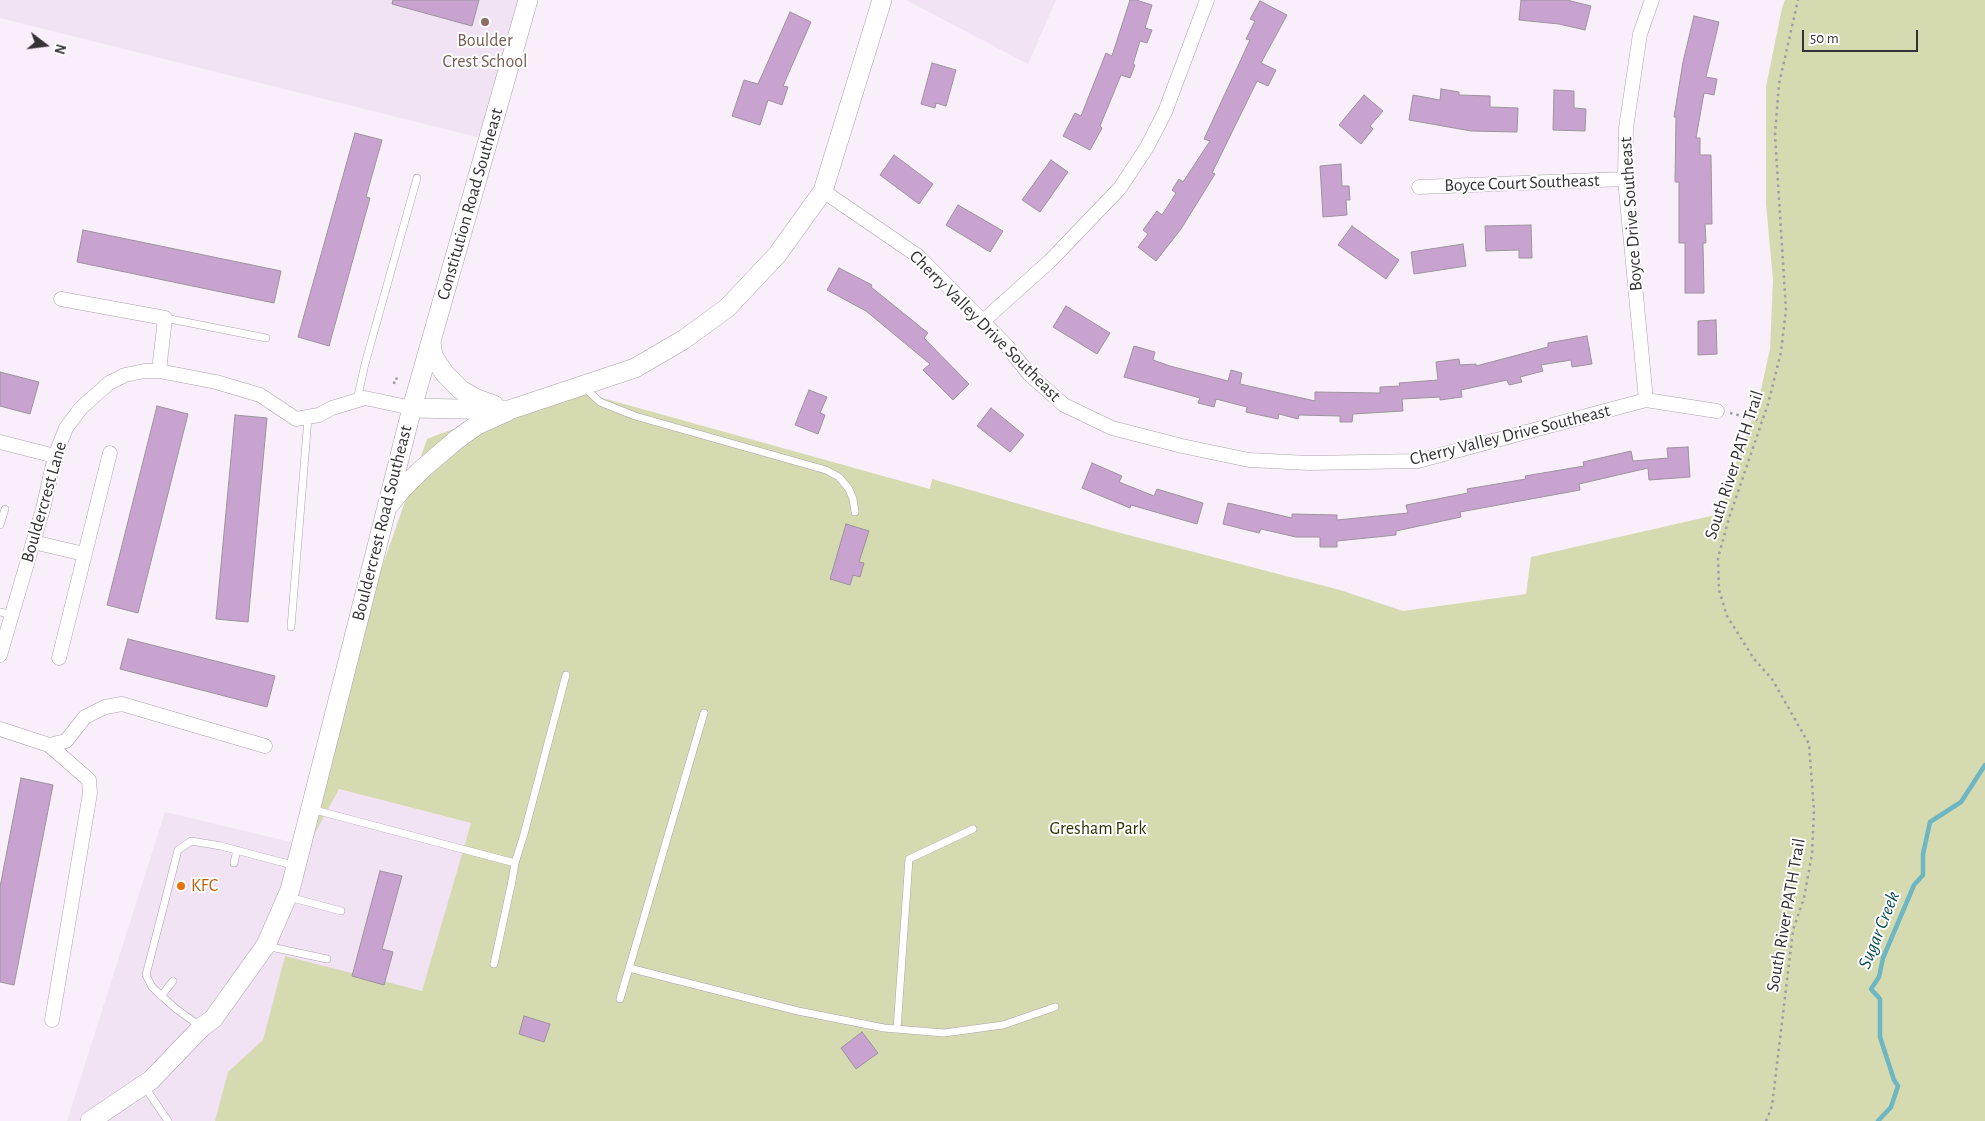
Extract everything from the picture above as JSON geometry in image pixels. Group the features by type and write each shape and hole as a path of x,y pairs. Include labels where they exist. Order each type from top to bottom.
{"street":[{"name":"Constitution Road Southeast","path":"412,408 528,0"},
{"name":"Bouldercrest Road Southeast","path":"90,1121 151,1080 202,1028 213,1020 266,946 288,896 412,408 509,410 635,368 683,340 727,308 777,255 823,191 882,0"},
{"path":"982,322 1050,261 1120,188 1147,147 1165,112 1207,0"},
{"name":"Boyce Drive Southeast","path":"1646,400 1626,179 1627,118 1640,34 1652,0"},
{"name":"Boyce Court Southeast","path":"1419,187 1626,179"},
{"name":"Cherry Valley Drive Southeast","path":"823,191 918,256 1006,346 1029,374 1064,405 1112,428 1182,446 1249,460 1309,463 1418,461 1646,400 1717,411"},
{"path":"61,299 165,318 159,371"},
{"path":"431,342 433,356 444,374 461,390 477,399 509,410"},
{"name":"Bouldercrest Lane","path":"0,656 6,613 33,542 55,456 66,428 81,408 109,383 125,375 144,371 159,371 216,382 260,395 296,419 308,418"},
{"path":"308,418 332,408 364,399 412,408"},
{"path":"385,511 403,488 452,444 477,425 509,410"},
{"path":"0,442 55,456"},
{"path":"59,658 110,453"},
{"path":"33,542 84,554"},
{"path":"49,746 66,741 85,717 106,707 122,704 264,746"},
{"path":"0,729 49,746 89,780 90,794 52,1020"}],"lane":[{"path":"364,399 368,355 417,178"},
{"path":"165,318 266,338"},
{"path":"583,386 600,402 635,416 826,470 839,477 849,489 854,498 854,512"},
{"path":"291,628 308,418"},
{"path":"0,525 4,509"},
{"path":"494,964 515,863 566,675"},
{"path":"620,998 704,713"},
{"path":"311,809 515,863"},
{"path":"897,1029 909,859 973,829"},
{"path":"202,1028 175,1008 152,987 146,975 178,850 190,841 237,850 296,866"},
{"path":"234,864 237,850"},
{"path":"288,896 341,911"},
{"path":"266,946 327,959"},
{"path":"629,968 798,1012 884,1028 944,1033 1003,1025 1054,1007"},
{"path":"162,996 173,981"},
{"path":"143,1085 168,1121"}],"path":[{"name":"South River PATH Trail","path":"1766,1121 1772,1106 1786,971 1793,930 1804,898 1812,854 1814,811 1809,744 1772,680 1754,658 1727,616 1719,590 1718,558 1728,518 1762,421 1781,352 1786,310 1775,135 1779,84 1798,0"},
{"path":"394,384 395,378 400,380"},
{"path":"1717,411 1762,421"}],"shaded area":[{"path":"0,0 529,0 489,140 0,18"},
{"path":"906,0 1056,0 1028,64"},
{"path":"338,789 471,823 422,992 285,956 243,1121 67,1121 165,812 308,846"}],"green space":[{"name":"Gresham Park","path":"1785,0 1985,0 1985,1121 215,1121 228,1072 263,1040 285,956 422,991 471,823 339,789 308,846 357,638 427,439 563,387 930,489 932,479 1113,531 1340,590 1403,611 1526,594 1531,557 1720,514 1758,403 1770,349 1773,280 1766,204 1766,87"}],"building":[{"path":"393,0 479,0 472,26 392,4"},
{"path":"1130,0 1152,5 1145,28 1152,30 1147,43 1140,41 1130,78 1121,75 1100,126 1102,128 1090,150 1063,136 1075,113 1081,116 1106,53 1112,56"},
{"path":"1521,0 1567,0 1591,6 1585,30 1559,24 1519,20"},
{"path":"1260,1 1287,15 1261,63 1276,70 1268,86 1257,81 1212,173 1215,174 1181,229 1156,261 1138,247 1148,234 1143,230 1157,211 1162,215 1176,193 1172,190 1179,179 1183,182 1210,141 1204,139 1250,40 1246,39 1255,21 1250,19"},
{"path":"790,12 811,22 783,86 788,87 782,105 768,100 760,125 732,116 744,80 758,84"},
{"path":"1694,16 1719,22 1706,77 1717,79 1714,95 1704,93 1696,138 1700,138 1700,155 1711,155 1712,224 1705,224 1706,243 1703,243 1704,293 1685,293 1685,243 1679,243 1679,182 1675,182 1676,117 1674,117 1683,62"},
{"path":"932,63 956,70 946,106 936,103 935,108 921,104"},
{"path":"1441,89 1459,92 1459,95 1490,96 1490,107 1518,108 1517,132 1471,131 1409,120 1413,95 1440,100"},
{"path":"1554,90 1574,91 1574,108 1586,109 1585,131 1553,130"},
{"path":"1364,95 1383,111 1370,126 1373,129 1361,144 1339,125"},
{"path":"355,133 382,140 366,197 370,198 329,346 298,337"},
{"path":"894,155 933,184 919,204 880,175"},
{"path":"1051,160 1068,172 1040,212 1022,200"},
{"path":"1341,164 1342,186 1349,186 1350,200 1346,200 1347,215 1323,217 1320,166"},
{"path":"958,205 1003,231 990,252 946,225"},
{"path":"1531,225 1532,258 1519,258 1519,250 1486,251 1485,226"},
{"path":"1352,226 1399,260 1386,279 1338,245"},
{"path":"83,230 281,271 274,303 77,262"},
{"path":"1463,244 1466,266 1414,274 1411,252"},
{"path":"839,268 872,285 871,287 928,333 924,338 969,384 953,400 923,370 930,364 866,311 827,290"},
{"path":"1066,306 1110,333 1097,354 1053,327"},
{"path":"1716,320 1717,354 1698,355 1698,321"},
{"path":"1587,336 1592,364 1572,367 1571,360 1541,365 1543,371 1520,377 1522,382 1509,385 1507,380 1461,390 1462,397 1440,400 1440,397 1402,399 1403,411 1353,414 1352,422 1340,422 1340,416 1299,415 1298,419 1279,414 1278,419 1246,412 1247,407 1216,399 1214,407 1198,403 1200,398 1124,377 1134,346 1155,352 1153,360 1170,366 1228,381 1231,370 1242,373 1240,384 1315,401 1315,392 1380,393 1380,387 1400,386 1399,383 1438,380 1436,362 1459,359 1460,365 1476,364 1476,366 1548,347 1548,343"},
{"path":"0,372 39,382 30,414 0,406"},
{"path":"809,390 827,397 820,413 825,415 818,434 795,425"},
{"path":"157,406 188,414 138,613 107,605"},
{"path":"991,408 1024,435 1010,452 977,426"},
{"path":"235,415 267,418 248,622 216,619"},
{"path":"1688,447 1690,477 1649,480 1648,468 1579,484 1580,490 1460,512 1461,517 1396,531 1396,535 1337,541 1337,547 1320,547 1320,537 1296,537 1261,529 1259,533 1223,524 1228,503 1292,518 1292,514 1337,515 1337,520 1408,513 1406,505 1468,493 1467,489 1526,479 1525,476 1584,466 1583,462 1631,451 1633,461 1668,458 1667,448"},
{"path":"1092,463 1122,476 1119,482 1154,496 1157,489 1203,503 1197,524 1131,505 1130,508 1082,488"},
{"path":"846,524 869,531 859,562 864,563 860,577 853,575 850,585 830,579"},
{"path":"128,639 275,676 267,707 120,669"},
{"path":"21,778 53,785 14,985 0,982 0,887"},
{"path":"380,871 402,876 382,949 393,952 384,985 352,976"},
{"path":"524,1016 550,1024 544,1042 519,1034"},
{"path":"862,1032 878,1053 856,1069 841,1048"}],"waterway":[{"name":"Sugar Creek","path":"1878,1121 1891,1107 1898,1086 1894,1080 1880,1037 1880,999 1871,989 1879,977 1883,958 1914,885 1923,875 1923,854 1930,822 1961,802 1985,765"}],"place":[{"name":"Boulder Crest School","path":"485,22"},
{"name":"KFC","path":"181,886"}]}
